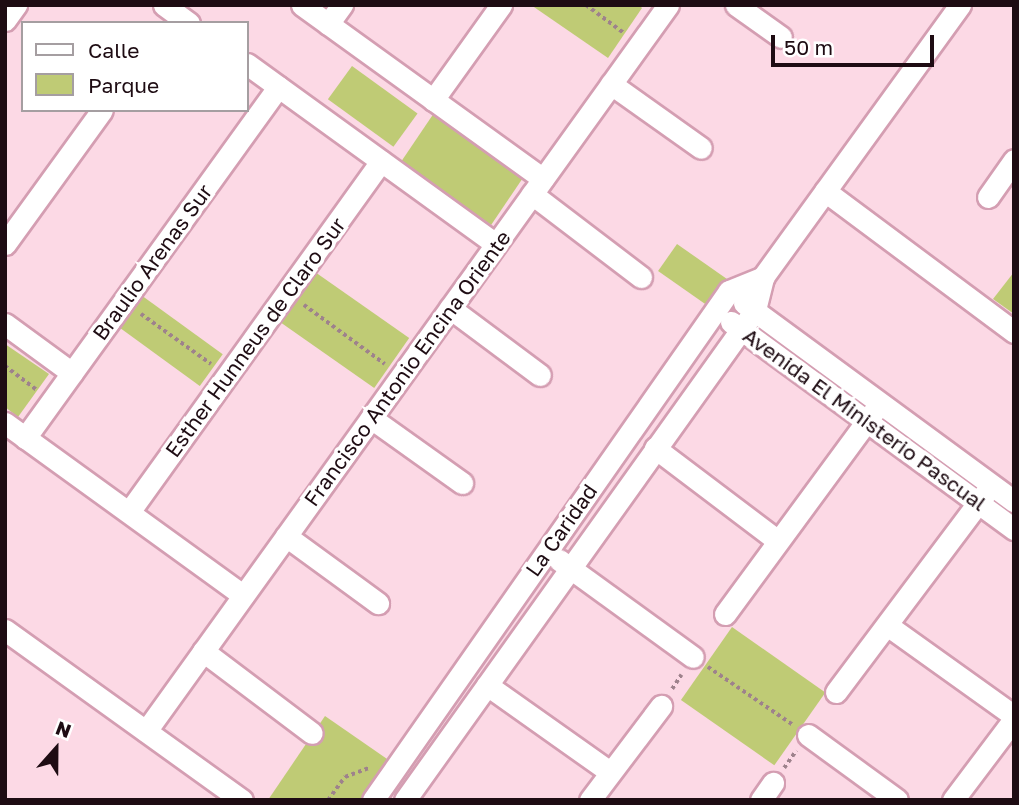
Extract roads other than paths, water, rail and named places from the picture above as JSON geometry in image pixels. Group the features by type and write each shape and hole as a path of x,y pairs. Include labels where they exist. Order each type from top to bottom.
{"street":[{"path":"5,20 16,5"},
{"path":"302,5 433,100 641,276"},
{"path":"328,24 342,5"},
{"path":"433,100 501,5"},
{"name":"Francisco Antonio Encina Oriente","path":"146,731 668,5"},
{"path":"736,5 781,37"},
{"name":"La Caridad","path":"405,800 568,567 755,310 762,277 960,5"},
{"path":"248,65 496,244"},
{"path":"611,84 701,148"},
{"name":"Braulio Arenas Sur","path":"25,438 278,87"},
{"path":"5,244 101,112"},
{"path":"988,197 1014,160"},
{"name":"Esther Hunneus de Claro Sur","path":"128,512 382,162"},
{"path":"825,191 1014,332"},
{"path":"729,291 762,277"},
{"name":"La Caridad","path":"384,796 394,770 729,291"},
{"name":"Avenida El Ministerio Pascual","path":"729,291 874,410 978,502 1014,528"},
{"path":"450,308 540,374"},
{"name":"Avenida El Ministerio Pascual","path":"715,310 1014,500"},
{"path":"5,324 72,373"},
{"path":"653,400 677,418"},
{"path":"724,614 874,410"},
{"path":"371,418 462,483"},
{"path":"5,423 243,595"},
{"path":"655,448 778,541"},
{"path":"836,692 991,484"},
{"path":"286,536 378,603"},
{"path":"546,552 693,657"},
{"path":"887,625 1014,718 960,798"},
{"path":"5,629 242,800"},
{"path":"203,651 312,733"},
{"path":"487,685 610,772"},
{"path":"590,800 661,706"},
{"path":"808,735 897,800"}]}
